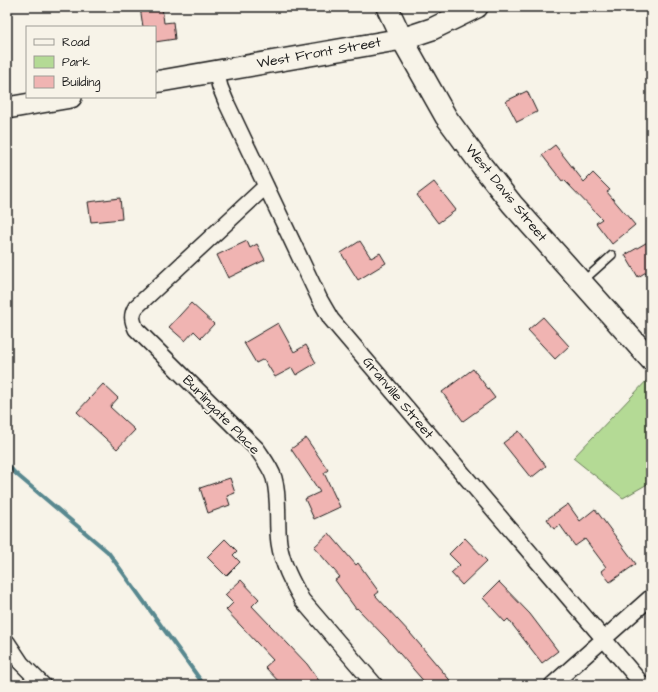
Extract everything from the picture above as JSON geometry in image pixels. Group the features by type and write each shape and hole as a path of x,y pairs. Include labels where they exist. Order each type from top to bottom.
{"street":[{"name":"West Davis Street","path":"386,7 402,39 446,116 482,166 581,282 651,360"},
{"name":"West Front Street","path":"156,82 402,39 444,24 477,7"},
{"name":"Granville Street","path":"216,71 220,87 227,104 320,300 331,319 643,685"},
{"path":"7,108 65,98"},
{"name":"Burlingate Place","path":"266,186 136,307 132,313 132,320 136,329 257,449 268,465 274,477 276,491 279,543 284,565 293,584 302,600 375,685"},
{"path":"552,685 651,597"},
{"path":"7,642 22,663 43,685"}],"lane":[{"path":"581,282 612,255"}],"green space":[{"path":"651,376 651,482 623,498 573,458"}],"building":[{"path":"140,7 162,7 164,23 173,22 175,39 156,42 156,26 143,26"},
{"path":"527,91 537,112 517,122 506,101"},
{"path":"555,145 584,182 593,173 610,190 607,192 635,225 612,244 596,223 602,219 564,180 562,181 542,155"},
{"path":"434,182 456,210 438,223 417,195"},
{"path":"120,198 122,219 91,222 88,202"},
{"path":"651,240 651,269 638,277 625,255"},
{"path":"247,241 250,248 257,244 265,260 228,278 217,255"},
{"path":"360,241 371,258 380,253 386,263 358,280 341,253"},
{"path":"191,303 214,324 201,338 194,331 185,341 169,327"},
{"path":"543,317 569,346 555,359 528,330"},
{"path":"278,323 294,352 306,345 316,363 296,375 292,368 275,377 264,359 256,363 244,343"},
{"path":"473,369 495,398 463,421 442,392"},
{"path":"103,384 118,398 110,407 135,430 117,449 77,412"},
{"path":"519,431 546,466 531,478 503,443"},
{"path":"306,438 328,470 324,473 340,507 314,519 305,499 320,492 291,449"},
{"path":"230,478 235,493 227,496 230,505 208,513 200,488"},
{"path":"568,504 580,521 595,509 636,564 610,582 601,571 606,567 585,539 575,546 560,525 554,529 547,519"},
{"path":"329,533 356,565 358,563 379,592 375,595 410,633 454,685 427,685 386,638 357,608 356,609 335,580 340,577 314,547"},
{"path":"465,538 487,561 462,585 451,573 460,565 449,554"},
{"path":"225,539 237,551 233,555 240,562 226,576 207,557"},
{"path":"241,580 259,599 252,606 307,664 322,685 282,685 265,667 273,660 226,610 233,603 225,595"},
{"path":"499,582 530,614 558,651 542,663 508,619 505,622 483,598"}],"waterway":[{"path":"7,464 15,473 108,552 204,685"}]}
